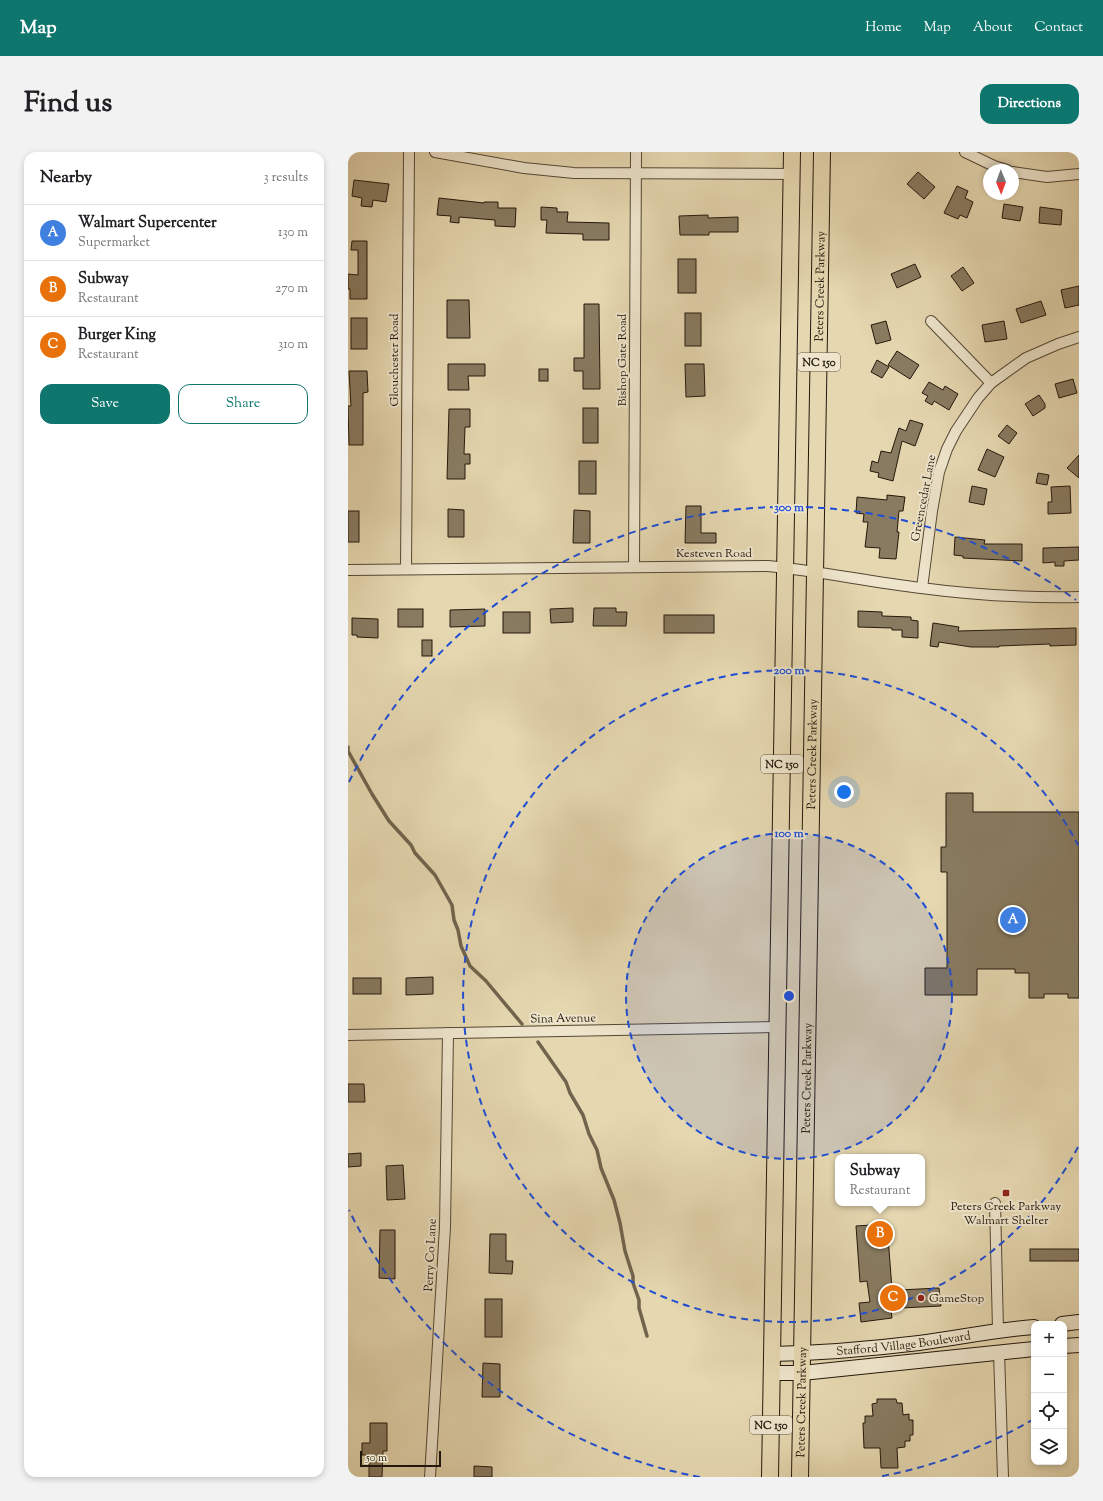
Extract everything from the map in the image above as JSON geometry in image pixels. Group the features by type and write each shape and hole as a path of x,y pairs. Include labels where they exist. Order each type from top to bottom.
{"main road":[{"name":"NC 150","path":"770,1477 792,152"},
{"name":"Peters Creek Parkway","path":"800,1477 822,152"},
{"path":"1067,1323 1079,1322"},
{"name":"Stafford Village Boulevard","path":"772,1354 802,1353 918,1343 998,1330 1031,1327"},
{"path":"1067,1346 1079,1345"},
{"name":"Stafford Village Boulevard","path":"772,1373 802,1373 1031,1349"}],"street":[{"name":"Glouchester Road","path":"406,569 409,152"},
{"path":"435,152 524,168 574,173 792,174"},
{"name":"Bishop Gate Road","path":"634,567 636,152"},
{"path":"965,152 990,164"},
{"path":"1019,173 1047,177 1079,174"},
{"path":"931,321 991,383"},
{"name":"Greencedar Lane","path":"922,588 939,472 947,449 956,431 974,403 991,383 1026,358 1058,344 1079,337"},
{"name":"Kesteven Road","path":"348,570 736,566 785,568 969,594 1027,598 1079,597"},
{"name":"Sina Avenue","path":"348,1035 778,1027"},
{"name":"Perry Co Lane","path":"430,1477 445,1227 448,1033"},
{"path":"995,1203 998,1330"},
{"path":"999,1352 1003,1477"}],"building":[{"path":"918,172 935,187 924,199 907,184"},
{"path":"354,180 389,184 386,202 373,200 372,207 361,206 362,198 352,196"},
{"path":"957,186 968,191 965,198 973,202 967,218 960,215 958,219 944,213"},
{"path":"439,198 484,203 498,202 498,208 516,208 515,227 495,226 495,220 459,217 459,223 450,222 451,216 437,215"},
{"path":"1004,204 1023,207 1020,221 1002,218"},
{"path":"541,207 557,208 557,212 568,212 567,222 609,223 609,240 583,240 583,234 546,233 547,220 541,220"},
{"path":"1040,207 1062,210 1061,225 1039,223"},
{"path":"708,215 708,218 738,217 738,232 709,232 709,235 680,235 679,216"},
{"path":"352,241 367,241 367,299 350,299 348,274 358,275 358,250 351,250"},
{"path":"678,259 696,259 696,293 678,293"},
{"path":"915,264 921,277 897,288 891,274"},
{"path":"963,267 974,283 962,291 951,276"},
{"path":"1079,286 1079,305 1065,308 1061,290"},
{"path":"447,300 469,300 470,338 447,338"},
{"path":"1041,301 1046,315 1021,323 1016,309"},
{"path":"584,304 599,304 600,389 583,389 583,371 574,371 574,358 584,358"},
{"path":"685,313 701,313 701,346 685,346"},
{"path":"351,318 367,318 367,349 351,349"},
{"path":"886,321 891,340 876,344 871,325"},
{"path":"1004,321 1007,339 985,342 982,325"},
{"path":"897,351 919,365 910,379 888,365"},
{"path":"877,360 889,367 882,378 871,372"},
{"path":"448,364 485,364 485,376 468,376 469,390 448,390"},
{"path":"685,364 704,364 705,396 686,397"},
{"path":"539,369 548,369 548,381 539,381"},
{"path":"349,371 367,371 368,392 363,393 363,445 349,445 348,406 351,406"},
{"path":"1073,379 1077,393 1059,398 1055,384"},
{"path":"929,382 943,390 945,386 958,394 949,410 934,401 932,405 925,401 928,396 922,393"},
{"path":"1039,395 1045,404 1045,408 1033,416 1025,404"},
{"path":"583,408 598,408 598,443 583,443"},
{"path":"449,409 470,409 470,427 465,427 464,454 470,454 470,464 465,464 465,479 447,479"},
{"path":"910,420 923,424 915,446 902,441 893,481 878,477 879,473 870,471 872,461 878,463 881,451 891,453 899,428 906,431"},
{"path":"1007,425 1017,433 1009,444 998,436"},
{"path":"987,449 1004,457 995,477 978,470"},
{"path":"1079,455 1079,478 1067,468"},
{"path":"579,461 596,461 596,494 579,494"},
{"path":"1038,473 1049,475 1047,485 1036,483"},
{"path":"972,486 987,489 984,505 969,502"},
{"path":"1070,486 1071,513 1048,514 1048,502 1052,502 1051,487"},
{"path":"887,495 905,497 903,511 899,511 897,532 899,532 896,559 879,558 880,548 865,547 868,522 863,522 864,514 856,513 857,497 887,500"},
{"path":"686,506 701,506 701,533 716,533 716,543 685,543"},
{"path":"448,509 464,510 464,537 448,537"},
{"path":"574,510 590,511 590,543 573,543"},
{"path":"348,511 359,511 359,542 348,542"},
{"path":"955,537 985,540 984,544 1022,544 1022,561 963,558 963,556 954,555"},
{"path":"1079,547 1079,560 1064,561 1064,566 1055,566 1055,562 1043,563 1043,548"},
{"path":"573,608 573,622 551,623 550,609"},
{"path":"594,608 616,608 616,612 627,612 626,626 593,626"},
{"path":"398,609 423,609 423,627 398,627"},
{"path":"485,609 485,626 450,627 450,610"},
{"path":"858,611 882,612 882,616 911,617 911,620 918,621 918,638 902,637 902,630 892,630 892,628 858,627"},
{"path":"503,612 530,612 530,633 503,633"},
{"path":"664,615 714,615 714,633 664,633"},
{"path":"352,618 378,619 378,638 357,637 357,635 352,635"},
{"path":"933,623 959,627 958,631 1076,628 1076,645 1050,646 1050,644 971,647 939,642 938,647 930,646"},
{"path":"422,640 432,640 432,656 422,656"},
{"path":"946,793 973,793 973,812 1079,812 1079,998 1068,998 1068,994 1044,994 1044,998 1029,998 1029,973 1015,973 1015,969 977,969 977,995 925,995 925,968 947,968 947,872 941,872 941,847 946,847"},
{"path":"433,977 433,994 406,995 406,978"},
{"path":"353,978 381,978 381,994 353,994"},
{"path":"348,1084 364,1084 365,1102 348,1102"},
{"path":"361,1153 361,1166 348,1167 348,1154"},
{"path":"403,1165 405,1199 387,1200 386,1166"},
{"path":"887,1224 892,1289 939,1288 941,1306 891,1310 892,1318 861,1322 859,1303 870,1302 867,1281 860,1282 856,1226"},
{"path":"380,1230 395,1230 395,1279 379,1278"},
{"path":"490,1234 506,1234 506,1261 513,1261 512,1274 489,1273"},
{"path":"1030,1249 1079,1249 1079,1261 1030,1261"},
{"path":"485,1299 502,1299 502,1337 485,1337"},
{"path":"483,1363 500,1364 500,1397 482,1397"},
{"path":"877,1399 896,1399 897,1403 902,1403 903,1415 909,1414 909,1420 913,1420 913,1435 910,1435 910,1441 905,1441 905,1447 897,1448 898,1468 881,1468 880,1448 864,1448 863,1423 865,1423 865,1416 873,1416 872,1404 877,1403"},
{"path":"370,1423 387,1423 387,1451 383,1451 382,1477 369,1477 369,1455 362,1455 362,1443 370,1443"},
{"path":"474,1466 492,1467 492,1477 474,1477"}],"waterway":[{"path":"348,747 348,751 389,821 435,875 452,905 454,920 458,930 461,946 470,966 486,981 522,1024"},
{"path":"538,1042 566,1082 570,1093 583,1115 589,1134 597,1150 601,1168 614,1200 625,1251 633,1276 633,1283 639,1300 639,1308 647,1336"}],"place":[{"name":"Walmart Supercenter","path":"1013,920"},
{"name":"Peters Creek Parkway Walmart Shelter","path":"1006,1193"},
{"name":"Subway","path":"880,1234"},
{"name":"Burger King","path":"893,1298"},
{"name":"GameStop","path":"921,1298"}]}
